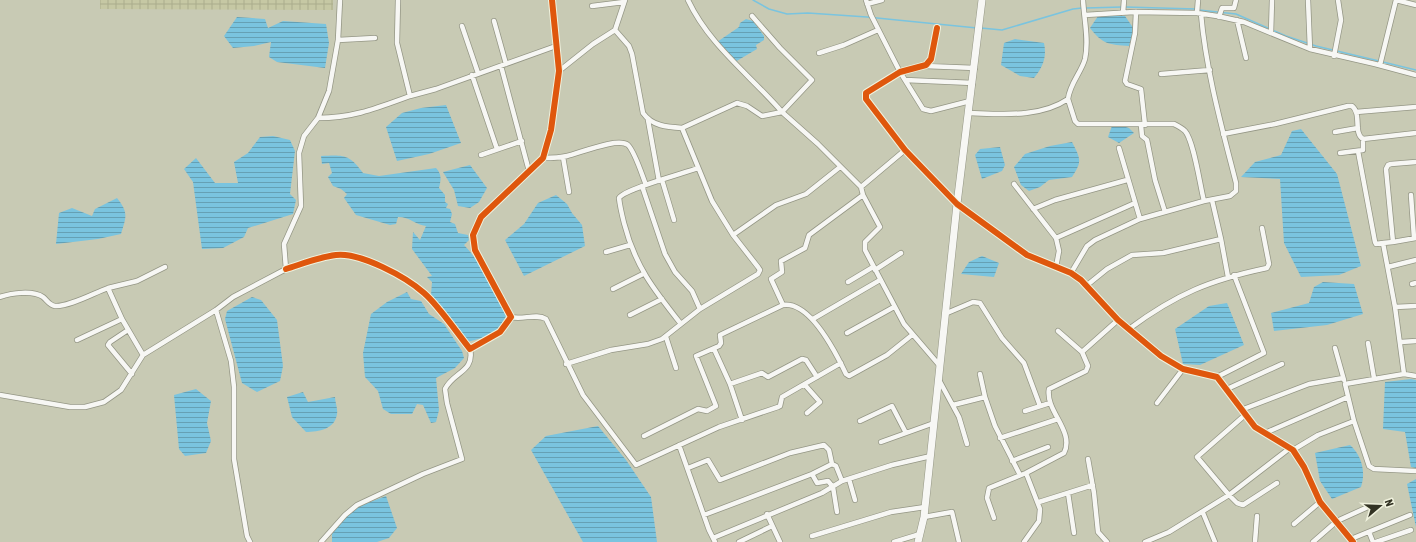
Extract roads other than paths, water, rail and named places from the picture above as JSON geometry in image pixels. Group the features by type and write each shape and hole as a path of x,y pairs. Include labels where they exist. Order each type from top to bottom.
{"main road":[{"path":"918,542 924,517 947,313 957,204 970,113 982,0"}],"street":[{"path":"286,269 284,244 301,206 299,153 304,136 318,118 329,91 338,40 340,0"},
{"path":"398,0 397,43 410,96"},
{"path":"511,317 475,250 473,235 481,217 542,158 552,122 559,71 552,0"},
{"path":"688,0 704,27 724,52 782,112 818,144 861,187 863,195 880,227 864,244 874,269 894,307 912,335 940,366"},
{"path":"882,0 867,2 871,15 900,72 920,106 931,111 971,100"},
{"path":"1083,0 1085,58 1071,86 1068,99 1075,121 1078,124 1174,124 1185,131 1191,144 1204,201"},
{"path":"1071,273 1084,250 1091,243 1140,219 1204,201 1230,196 1237,188 1223,134 1203,39 1198,11 1198,0"},
{"path":"1220,14 1222,8 1234,8 1236,0"},
{"path":"1271,32 1272,0"},
{"path":"1308,0 1310,46"},
{"path":"1335,52 1341,20 1338,0"},
{"path":"1380,62 1396,0 1416,5"},
{"path":"559,71 615,30 624,1 592,6"},
{"path":"1123,11 1124,2"},
{"path":"1084,11 1198,11 1220,14 1310,46 1380,62 1416,75"},
{"path":"1136,12 1135,33 1125,81 1127,84 1141,89 1143,125 1142,136 1147,140 1155,180 1165,212"},
{"path":"648,120 661,125 682,128 737,103 747,106 762,116 782,112 812,80 780,48 752,16"},
{"path":"1237,20 1246,58"},
{"path":"494,21 529,171"},
{"path":"462,26 478,73"},
{"path":"923,66 926,65 931,59 937,28"},
{"path":"615,30 629,46 632,54 641,109 648,120 660,181 674,220"},
{"path":"819,53 844,45 878,30"},
{"path":"338,40 375,38"},
{"path":"318,118 338,118 360,114 410,96 436,89 556,46"},
{"path":"975,68 923,66 900,72 868,90 866,97 905,150 957,204 1027,255 1071,273 1086,286 1118,320 1161,356 1183,369 1216,377 1227,389 1255,427 1292,449 1304,467 1320,502 1352,540 1410,515"},
{"path":"1161,74 1210,70"},
{"path":"472,76 497,149"},
{"path":"905,80 973,83"},
{"path":"970,113 1035,112 1058,105 1068,99"},
{"path":"1223,134 1275,124 1348,106 1354,107 1360,136 1363,139 1364,149 1340,153"},
{"path":"1356,112 1416,107"},
{"path":"566,364 611,350 648,344 666,337 700,309 760,273 758,267 733,235 712,201 682,128"},
{"path":"1335,132 1358,128"},
{"path":"1363,139 1416,133"},
{"path":"481,155 522,141"},
{"path":"542,158 563,157 610,144 624,143 628,146 632,152 644,185 665,254 676,272 692,291 700,309"},
{"path":"1119,148 1127,180 1140,219"},
{"path":"861,187 905,150"},
{"path":"1358,151 1374,242 1376,244 1415,238 1411,194"},
{"path":"563,157 568,192"},
{"path":"1393,242 1386,167 1391,164 1416,162"},
{"path":"733,235 776,205 806,194 840,167"},
{"path":"681,324 643,274 630,245 619,198 623,194 644,185 698,168"},
{"path":"1033,209 1055,200 1127,180"},
{"path":"1014,184 1056,238 1059,251 1056,267"},
{"path":"783,305 771,280 782,272 781,261 805,248 809,235 863,195"},
{"path":"1212,200 1231,276 1264,353 1216,377"},
{"path":"1056,238 1135,203"},
{"path":"1129,330 1156,309 1184,293 1231,276 1269,266 1262,228"},
{"path":"1086,286 1107,269 1132,255 1163,253 1221,239"},
{"path":"1383,244 1395,307 1404,374"},
{"path":"606,252 630,245"},
{"path":"848,282 901,253"},
{"path":"0,395 70,407 85,408 95,405 115,396 132,374 143,355 216,310 233,297 286,269 337,255 350,256 366,261 392,273 424,293 470,349 472,356 470,364 445,389 446,403 462,459 423,474 357,505 345,515 321,542"},
{"path":"1388,267 1416,260"},
{"path":"0,296 19,293 41,295 50,304 55,306 70,303 108,288 137,281 165,267"},
{"path":"613,288 643,274"},
{"path":"813,319 880,280"},
{"path":"108,288 122,319 143,355"},
{"path":"630,315 662,299"},
{"path":"947,313 973,302 980,303 1002,338 1024,363 1040,406"},
{"path":"644,436 698,409 707,411 716,406 696,356 721,345 720,336 783,305 790,304 799,307 813,319 841,363 846,374 849,376 886,355 912,335"},
{"path":"1395,307 1416,306"},
{"path":"847,333 894,307"},
{"path":"216,310 231,361 234,387 234,458 247,536 250,542"},
{"path":"511,317 522,318 537,316 546,319 566,364 583,395 635,465 646,462 719,426 778,408 782,397 841,363"},
{"path":"470,349 500,332 511,317"},
{"path":"77,340 122,319"},
{"path":"1082,352 1118,320"},
{"path":"128,330 108,345 132,374"},
{"path":"994,518 987,498 987,490 993,485 1026,473 1064,453 1067,444 1066,438 1050,403 1048,392 1051,386 1083,374 1087,369 1082,352 1058,331"},
{"path":"666,337 676,368"},
{"path":"1400,342 1416,341"},
{"path":"1368,343 1374,378"},
{"path":"1335,348 1354,421 1369,466 1374,469 1416,471"},
{"path":"714,349 730,384 742,420"},
{"path":"730,384 762,373 768,377 802,360 806,360 817,377"},
{"path":"1227,389 1282,364"},
{"path":"1157,403 1183,369"},
{"path":"980,374 985,397 1000,438 1020,475"},
{"path":"1345,384 1404,374 1416,376"},
{"path":"1241,410 1309,384 1343,378"},
{"path":"939,380 961,422 967,444"},
{"path":"805,385 820,402 807,413"},
{"path":"953,405 985,397"},
{"path":"1265,433 1348,397"},
{"path":"1025,411 1050,403"},
{"path":"860,421 892,406 906,433"},
{"path":"1245,415 1197,457 1229,495 1237,503 1243,505 1277,483"},
{"path":"1000,438 1058,419"},
{"path":"1145,542 1170,532 1203,513 1292,449 1318,435 1354,421"},
{"path":"881,442 934,423"},
{"path":"679,445 714,540 767,514 833,487 842,481 892,465 931,456"},
{"path":"688,468 708,460 720,480 790,453 824,445 829,450 832,464 836,466 842,481"},
{"path":"1012,461 1048,447"},
{"path":"1088,459 1093,485 1098,532 1107,542"},
{"path":"704,515 812,474 832,464"},
{"path":"1024,542 1038,521 1040,509 1026,473"},
{"path":"812,474 817,482 828,481 833,487 837,512"},
{"path":"849,479 854,500"},
{"path":"1038,502 1093,485"},
{"path":"1068,493 1074,533"},
{"path":"1294,524 1320,502"},
{"path":"812,536 891,512 925,507"},
{"path":"1313,542 1337,521 1368,507"},
{"path":"924,517 952,512 959,542"},
{"path":"1203,513 1216,542"},
{"path":"767,514 780,542"},
{"path":"1255,542 1256,516"},
{"path":"738,542 772,526"},
{"path":"1376,542 1411,530"},
{"path":"1369,532 1373,542"},
{"path":"894,542 920,534"}],"water":[{"path":"1098,16 1125,16 1134,29 1129,46 1107,43 1098,37 1090,28"},
{"path":"237,17 265,19 268,28 283,21 326,24 329,43 325,68 277,62 269,57 271,42 254,46 233,48 224,36"},
{"path":"746,19 753,21 764,36 764,40 756,45 757,49 735,62 717,42 739,27 740,23"},
{"path":"1015,39 1044,43 1044,62 1034,78 1020,76 1001,65 1004,43"},
{"path":"446,105 461,143 429,154 397,161 386,127 402,113 421,108"},
{"path":"1113,123 1129,128 1134,133 1119,143 1108,137"},
{"path":"1301,129 1337,174 1361,266 1339,275 1301,277 1284,243 1280,179 1241,177 1255,162 1281,155 1292,131"},
{"path":"273,136 290,140 295,151 290,194 296,200 293,214 248,228 244,237 223,248 202,249 193,182 184,169 196,158 215,183 238,183 234,162 248,153 260,137"},
{"path":"1072,142 1077,152 1079,163 1072,177 1049,180 1040,187 1029,191 1021,185 1014,167 1025,154 1050,146"},
{"path":"1000,147 1005,165 1002,171 982,179 975,155 980,149"},
{"path":"321,156 345,157 354,162 363,173 379,176 436,168 440,177 439,188 445,195 445,202 448,204 446,208 450,209 452,214 450,222 455,224 458,233 468,235 469,240 464,245 477,261 488,279 506,316 495,331 485,337 467,342 431,295 432,282 427,277 432,276 412,249 413,232 420,240 426,226 402,217 398,217 396,224 390,225 356,215 344,198 347,194 341,189 333,186 328,177 332,173 329,163 322,164"},
{"path":"470,165 487,188 479,202 470,208 458,206 454,190 443,172"},
{"path":"556,195 567,204 582,225 585,246 524,276 505,240 524,224 538,203"},
{"path":"117,198 125,212 121,234 98,239 56,244 59,213 72,208 92,216 95,209"},
{"path":"982,256 999,263 994,277 961,274 969,262"},
{"path":"1323,282 1354,284 1363,314 1327,325 1274,331 1271,313 1309,303 1314,287"},
{"path":"407,292 411,299 421,301 429,314 444,324 462,351 464,358 455,368 436,378 439,410 436,422 431,423 423,405 417,404 412,414 391,414 383,409 378,391 365,377 363,353 371,314 387,302"},
{"path":"252,297 261,300 277,320 283,366 280,381 257,392 242,383 225,319 227,311"},
{"path":"1227,303 1244,345 1200,365 1183,364 1175,329 1209,306"},
{"path":"1411,379 1416,380 1416,468 1411,467 1405,432 1383,429 1385,382"},
{"path":"196,389 211,401 207,423 211,441 206,453 185,456 179,449 174,395"},
{"path":"303,392 308,402 335,397 337,410 336,419 326,429 306,432 292,417 287,397"},
{"path":"598,426 626,460 651,497 657,542 583,542 531,450 546,436"},
{"path":"1350,445 1354,449 1362,464 1363,476 1361,487 1332,499 1320,481 1315,453"},
{"path":"1416,479 1416,527 1407,484"},
{"path":"386,496 397,528 389,538 377,542 332,542 332,531 354,508"}],"waterway":[{"path":"753,0 769,9 787,14 808,13 867,17 977,28"},
{"path":"1086,8 1122,7"},
{"path":"1125,7 1196,9"},
{"path":"981,28 1002,30 1073,9 1082,8"},
{"path":"1199,10 1236,14 1286,36 1316,46 1379,61"},
{"path":"1383,62 1416,70"}]}
